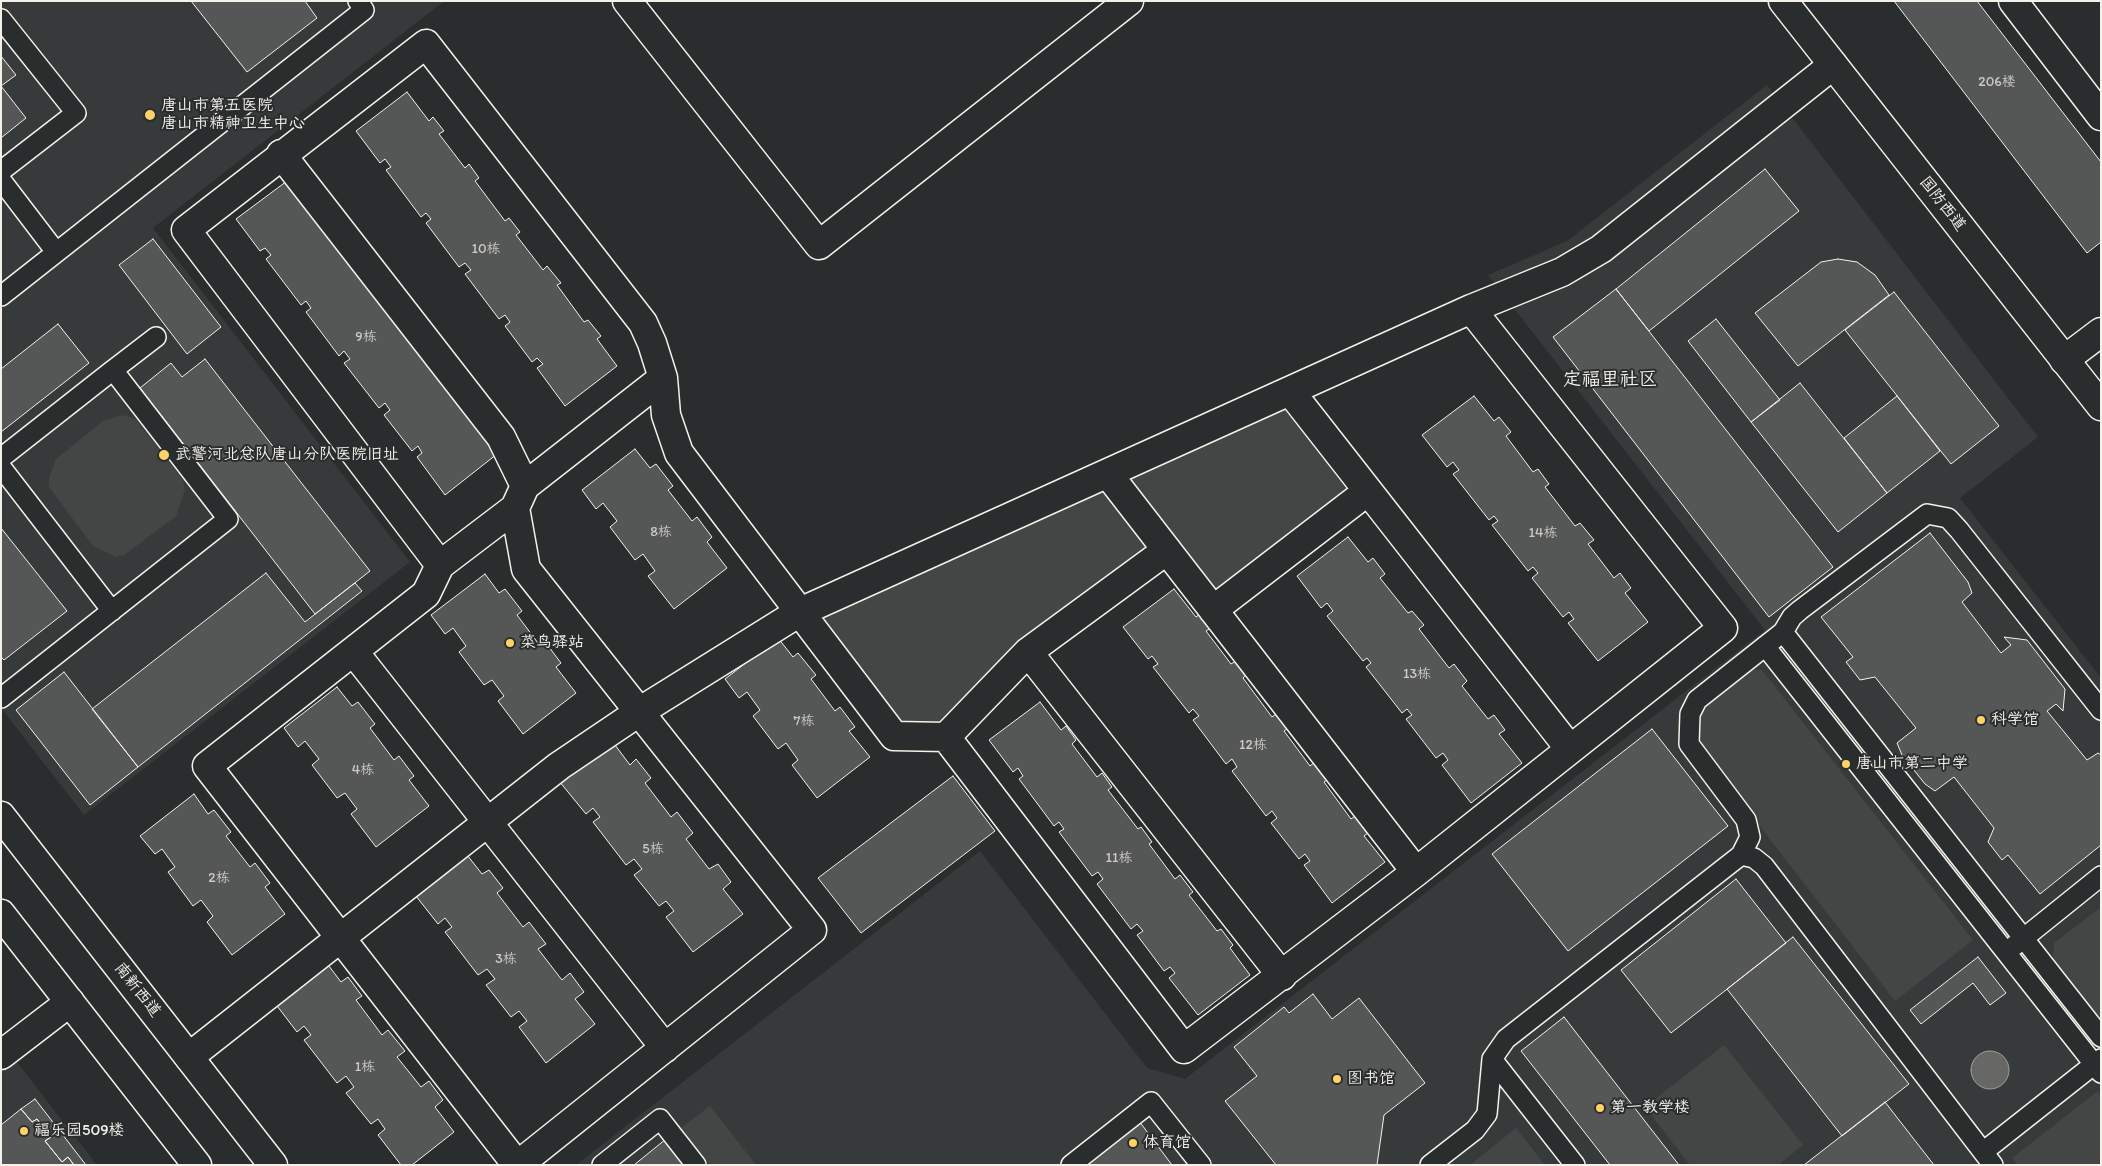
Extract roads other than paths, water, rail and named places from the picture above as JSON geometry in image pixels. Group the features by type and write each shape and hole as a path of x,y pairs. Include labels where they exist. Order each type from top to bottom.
{"street":[{"path":"627,1 819,245 1129,1"},
{"name":"国防西道","path":"1783,1 2101,406"},
{"path":"2013,1 2101,116"},
{"path":"440,565 186,230 281,154 426,44 643,323 652,343 663,378 666,415 679,453 798,613 894,736 946,737 1028,652 1166,550"},
{"path":"189,1057 559,766 639,712 798,613 1471,310 1562,272 1601,249 1833,65"},
{"path":"281,154 501,437 520,497 526,570 812,930 518,1165 207,766 426,594 440,565 520,497 663,378"},
{"path":"946,737 1184,1049 1416,872 1723,628 1471,310"},
{"path":"2064,360 2101,332"},
{"path":"1290,391 1570,750"},
{"path":"1108,474 1416,872"},
{"path":"1213,610 1368,491"},
{"path":"354,652 665,1048"},
{"path":"1028,652 1282,976"},
{"name":"南新西道","path":"1,816 273,1165"},
{"path":"1,914 197,1165"},
{"path":"1,1055 70,1002"}],"lane":[{"path":"1,296 364,10 358,1"},
{"path":"1,19 76,113 1,171"},
{"path":"1,180 56,252"},
{"path":"1,458 156,337"},
{"path":"1,698 228,519 113,370"},
{"path":"1,467 112,611"},
{"path":"1430,1165 1475,1130 1487,1114 1492,1059 1506,1039 1741,854 1750,837 1746,820 1689,744 1690,714 1696,700 1783,632 1792,617 1800,610 1927,514 1948,518 2101,710"},
{"path":"1783,632 2101,1037"},
{"path":"1741,854 1754,858 1764,866 1988,1158 2099,1066 2005,953 1765,646"},
{"path":"2005,953 2101,876"},
{"path":"1492,1059 1575,1165"},
{"path":"1071,1165 1151,1102 1201,1165"},
{"path":"602,1165 660,1118 696,1165"}],"place":[{"name":"唐山市第五医院 唐山市精神卫生中心","path":"150,115"},
{"name":"武警河北总队唐山分队医院旧址","path":"164,455"},
{"name":"菜鸟驿站","path":"510,643"},
{"name":"科学馆","path":"1981,720"},
{"name":"唐山市第二中学","path":"1846,764"},
{"name":"图书馆","path":"1337,1079"},
{"name":"第一教学楼","path":"1600,1108"},
{"name":"福乐园509楼","path":"24,1131"},
{"name":"体育馆","path":"1133,1143"}],"district":[{"name":"定福里社区","path":"1610,380"}]}
